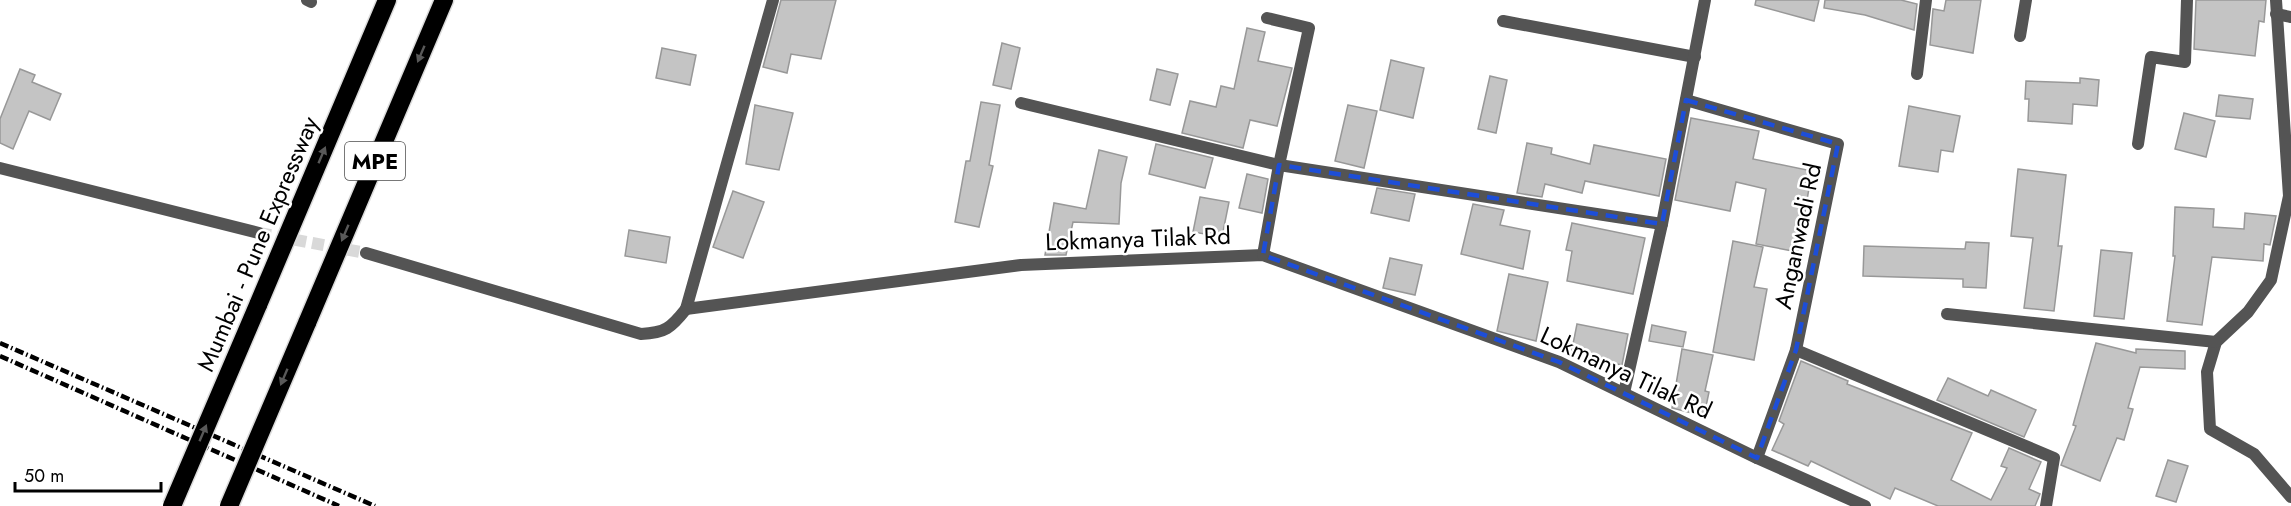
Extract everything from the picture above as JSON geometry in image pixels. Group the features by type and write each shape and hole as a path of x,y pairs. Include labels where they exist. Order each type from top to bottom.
{"highway":[{"name":"Mumbai - Pune Expressway","path":"172,506 387,0"},
{"name":"MPE","path":"229,506 444,0"}],"street":[{"path":"366,253 640,334 661,333 676,322 686,309 773,0"},
{"path":"1624,393 1662,224 1705,0"},
{"path":"1917,74 1926,0"},
{"path":"2020,36 2026,0"},
{"path":"2138,144 2151,57 2185,63 2187,0"},
{"path":"2276,0 2290,198 2271,280 2248,312 2216,342 2207,372 2210,429 2254,453 2291,497"},
{"path":"2276,14 2291,17"},
{"path":"1263,255 1279,165 1309,28 1267,18"},
{"path":"1503,21 1695,57"},
{"name":"Anganwadi Rd","path":"1686,100 1838,144 1796,350 1757,459"},
{"path":"1021,103 1279,165 1662,224"},
{"path":"0,168 259,233"},
{"name":"Lokmanya Tilak Rd","path":"686,309 1021,265 1263,255 1559,362 1757,459 1865,506"},
{"path":"1947,315 2216,342"},
{"path":"1796,350 2054,458 2046,506"}],"highlighted area":[{"path":"1686,100 1838,144 1796,350 1757,458 1559,362 1263,255 1279,165 1662,224"}],"building":[{"path":"781,0 836,0 821,59 791,54 787,73 763,67"},
{"path":"1756,0 1819,0 1814,21 1755,5"},
{"path":"1825,0 1901,0 1917,4 1914,30 1865,15 1824,8"},
{"path":"1946,0 1981,0 1973,53 1930,45 1933,9 1944,11"},
{"path":"2196,0 2266,0 2264,22 2259,21 2255,56 2194,49"},
{"path":"1247,28 1265,32 1258,61 1292,68 1277,126 1250,120 1243,148 1182,133 1190,101 1216,107 1221,86 1234,89"},
{"path":"1002,43 1020,48 1011,89 993,85"},
{"path":"662,48 696,55 690,85 656,78"},
{"path":"1391,60 1424,68 1413,118 1380,110"},
{"path":"20,69 35,75 32,82 61,94 50,120 29,111 13,149 0,143 0,119"},
{"path":"1157,69 1178,74 1170,105 1150,100"},
{"path":"1490,76 1507,80 1496,133 1478,129"},
{"path":"2080,78 2099,80 2097,106 2073,104 2072,124 2028,121 2029,99 2025,99 2026,81 2080,83"},
{"path":"2219,95 2253,99 2250,119 2216,116"},
{"path":"981,102 1000,105 989,165 993,166 979,227 955,222 966,161 970,161"},
{"path":"755,105 793,113 779,170 746,164"},
{"path":"1348,105 1377,111 1364,168 1335,161"},
{"path":"1909,106 1960,116 1953,152 1941,150 1938,172 1899,166"},
{"path":"2184,113 2215,121 2206,157 2175,149"},
{"path":"1691,118 1759,131 1753,159 1812,171 1798,252 1756,244 1766,189 1736,182 1730,211 1675,200"},
{"path":"1527,143 1552,148 1551,154 1590,164 1594,145 1666,159 1659,196 1585,181 1582,193 1545,184 1542,197 1517,193"},
{"path":"1156,144 1213,158 1205,188 1149,174"},
{"path":"1099,150 1127,157 1121,183 1119,224 1073,222 1066,255 1045,255 1054,203 1086,209"},
{"path":"2018,169 2066,175 2058,246 2062,246 2054,311 2024,308 2033,238 2011,236"},
{"path":"1247,174 1268,179 1262,213 1239,208"},
{"path":"1377,188 1415,194 1409,221 1371,213"},
{"path":"733,191 764,202 743,258 713,247"},
{"path":"1200,197 1229,202 1222,237 1193,232"},
{"path":"1473,204 1504,210 1500,225 1530,231 1523,269 1461,254"},
{"path":"2175,207 2214,209 2213,227 2244,229 2245,213 2276,216 2270,245 2264,244 2263,261 2212,257 2202,325 2167,321 2175,256 2173,256"},
{"path":"1572,223 1645,238 1633,294 1567,281 1572,251 1566,250"},
{"path":"629,230 670,237 666,263 625,256"},
{"path":"1733,241 1763,247 1754,287 1767,289 1754,360 1713,352"},
{"path":"1966,242 1989,243 1986,288 1963,287 1963,279 1863,276 1864,246 1965,249"},
{"path":"2101,250 2132,253 2124,319 2094,316"},
{"path":"1390,258 1422,265 1415,295 1383,288"},
{"path":"1509,274 1548,282 1536,341 1497,331"},
{"path":"1577,324 1628,334 1622,365 1571,354"},
{"path":"1652,325 1686,332 1683,347 1649,341"},
{"path":"2096,343 2136,353 2136,349 2185,351 2185,369 2140,367 2128,408 2133,409 2124,440 2117,438 2100,481 2061,465 2076,426 2073,425"},
{"path":"1682,349 1713,355 1705,391 1709,392 1704,416 1672,408"},
{"path":"1801,361 1848,381 1847,384 1972,433 1951,480 1991,500 2007,468 2001,466 2009,448 2041,462 2029,489 2040,494 2035,506 1938,506 1895,488 1890,499 1811,461 1808,466 1772,450 1784,424 1779,421"},
{"path":"1948,378 1988,396 1991,390 2036,410 2024,437 1937,400"},
{"path":"2168,460 2188,466 2176,502 2156,496"}],"tunnel":[{"path":"259,233 366,253"}],"railway":[{"path":"0,343 375,506"},
{"path":"0,356 339,506"}]}
